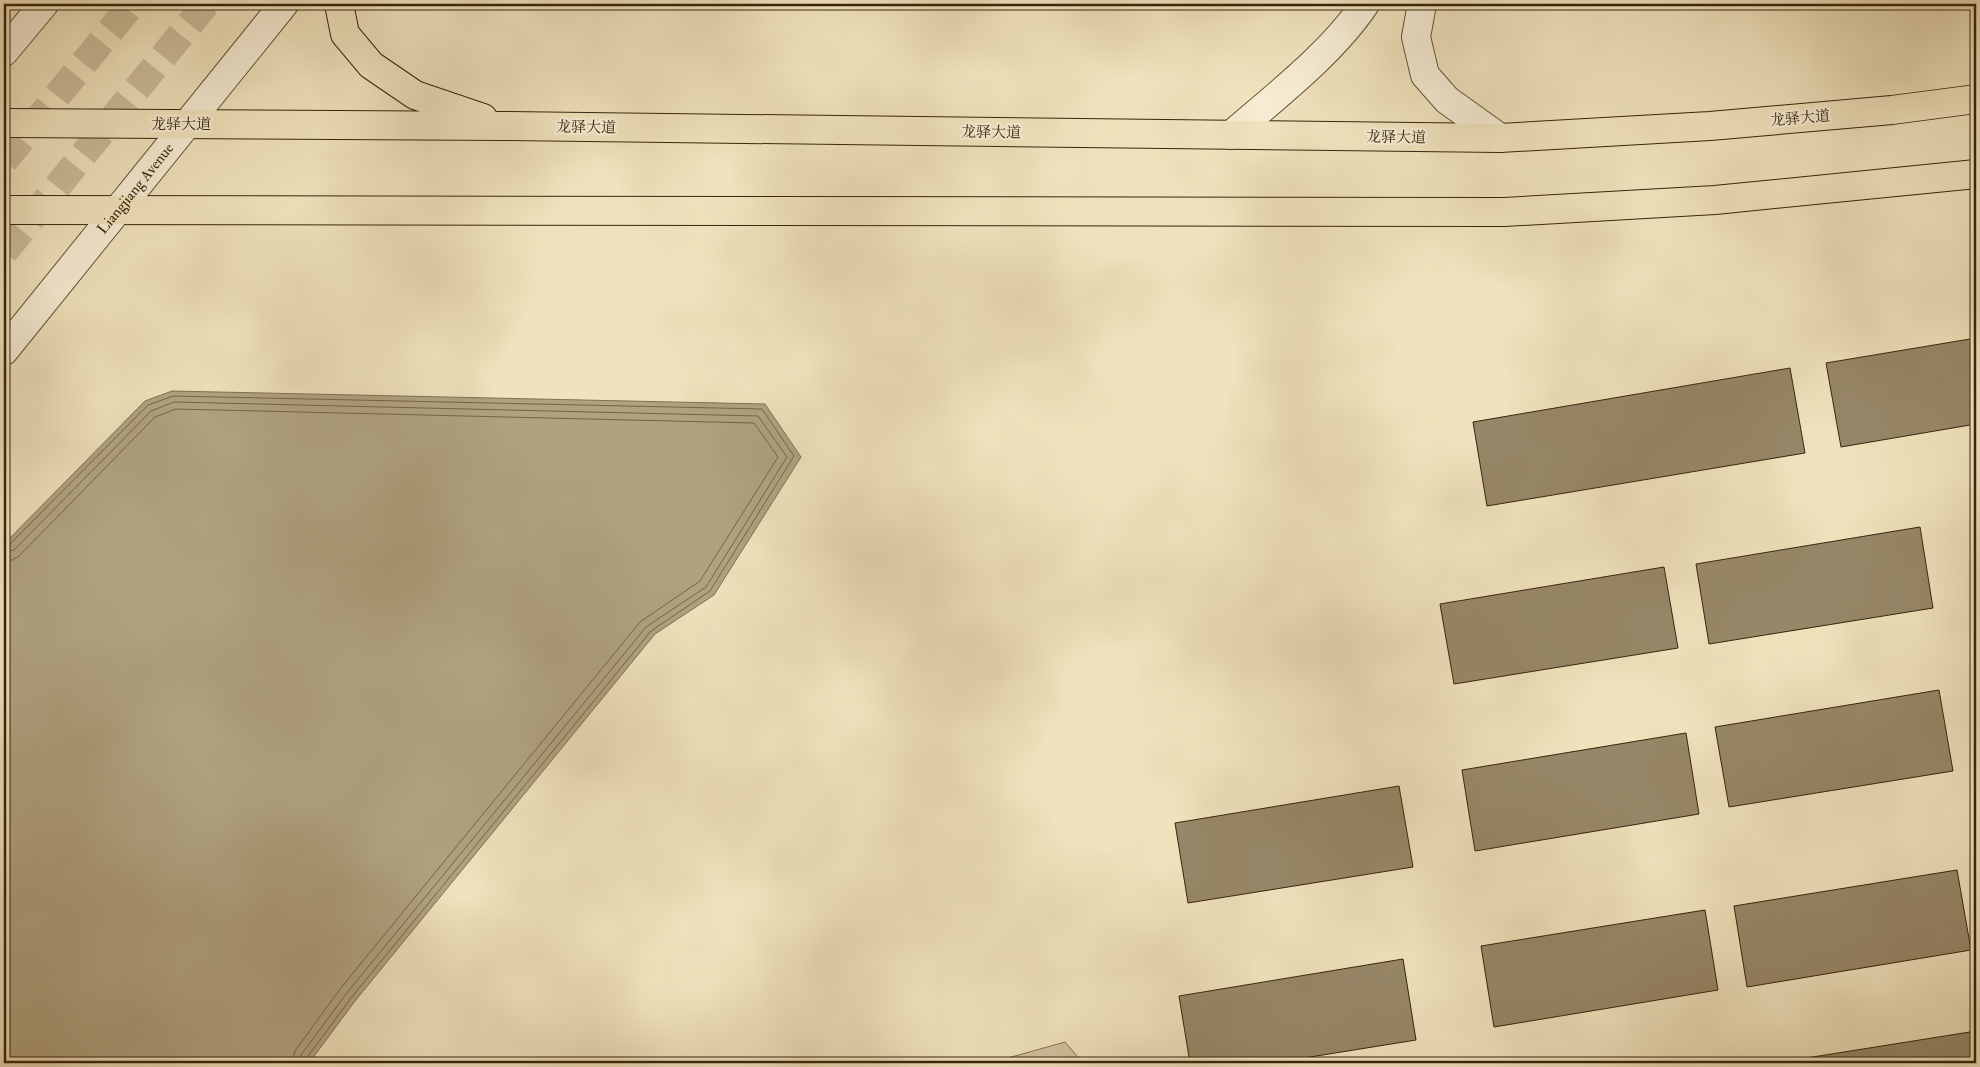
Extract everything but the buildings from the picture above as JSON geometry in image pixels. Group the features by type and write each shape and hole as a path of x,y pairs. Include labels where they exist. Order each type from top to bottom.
{"main road":[{"path":"339,4 345,34 371,65 415,94 503,126"},
{"name":"龙驿大道","path":"4,123 503,126 1500,138 1710,126 1892,110 1976,99"},
{"path":"4,210 1504,212 1715,200 1976,174"}],"street":[{"path":"4,52 44,4"},
{"name":"Liangjiang Avenue","path":"4,351 284,4"},
{"path":"1231,135 1303,73 1366,4"},
{"path":"1422,4 1416,37 1425,75 1447,100 1500,138"}],"shaded area":[{"path":"1065,1042 1083,1063 990,1063"}],"water":[{"path":"172,391 765,404 801,457 714,595 655,634 355,1001 309,1063 4,1063 4,544 145,401"}],"tunnel":[{"path":"4,161 132,4"},
{"path":"4,252 206,4"}]}
